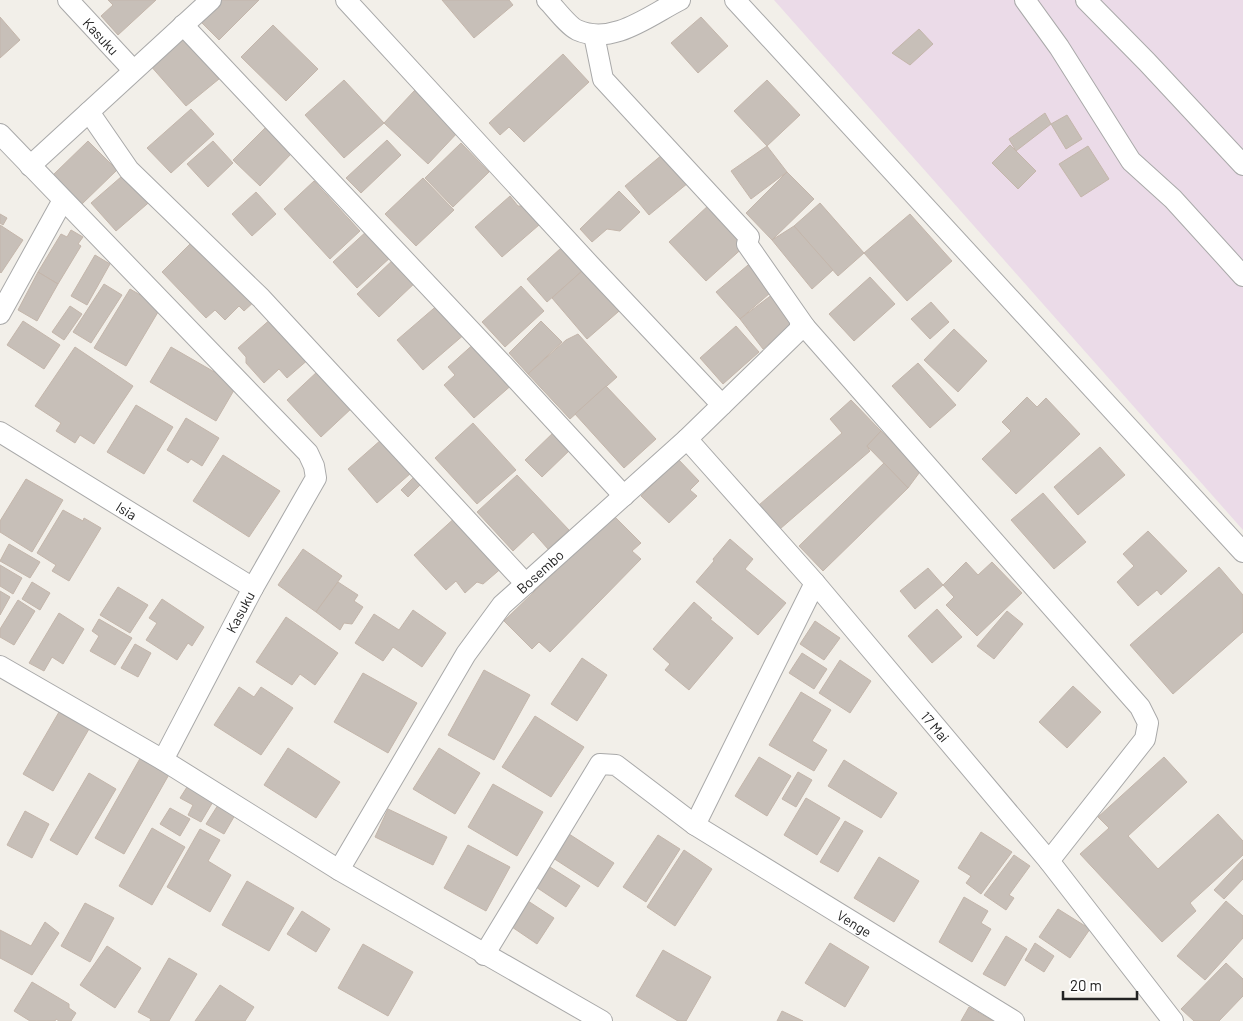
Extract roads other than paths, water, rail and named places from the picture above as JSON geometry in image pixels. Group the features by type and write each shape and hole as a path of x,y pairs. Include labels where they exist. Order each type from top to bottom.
{"street":[{"name":"Kasuku","path":"68,0 133,70"},
{"path":"30,166 211,0"},
{"path":"346,0 722,405"},
{"path":"547,0 575,29 594,35 612,33 632,27 680,0"},
{"path":"735,0 1243,552"},
{"path":"1025,0 1059,47 1131,161 1173,199 1243,276"},
{"path":"1086,0 1243,165"},
{"path":"183,24 624,496"},
{"path":"594,35 603,79 748,238 747,244 803,326 1140,708 1148,723 1145,738 1049,861"},
{"path":"89,112 129,170 261,298 526,584"},
{"path":"0,134 63,200 0,314"},
{"name":"Kasuku","path":"63,200 308,453 314,466 316,478 253,588 163,760"},
{"name":"Bosembo","path":"340,870 466,654 502,605 687,439 797,332 802,330 803,326"},
{"name":"Isia","path":"0,432 253,588"},
{"name":"17 Mai","path":"687,439 815,583 1049,861 1173,1021"},
{"path":"695,825 815,583"},
{"path":"0,666 163,760 340,870 602,1021"},
{"name":"Venge","path":"484,954 600,764 616,765 695,825 1014,1021"}]}
